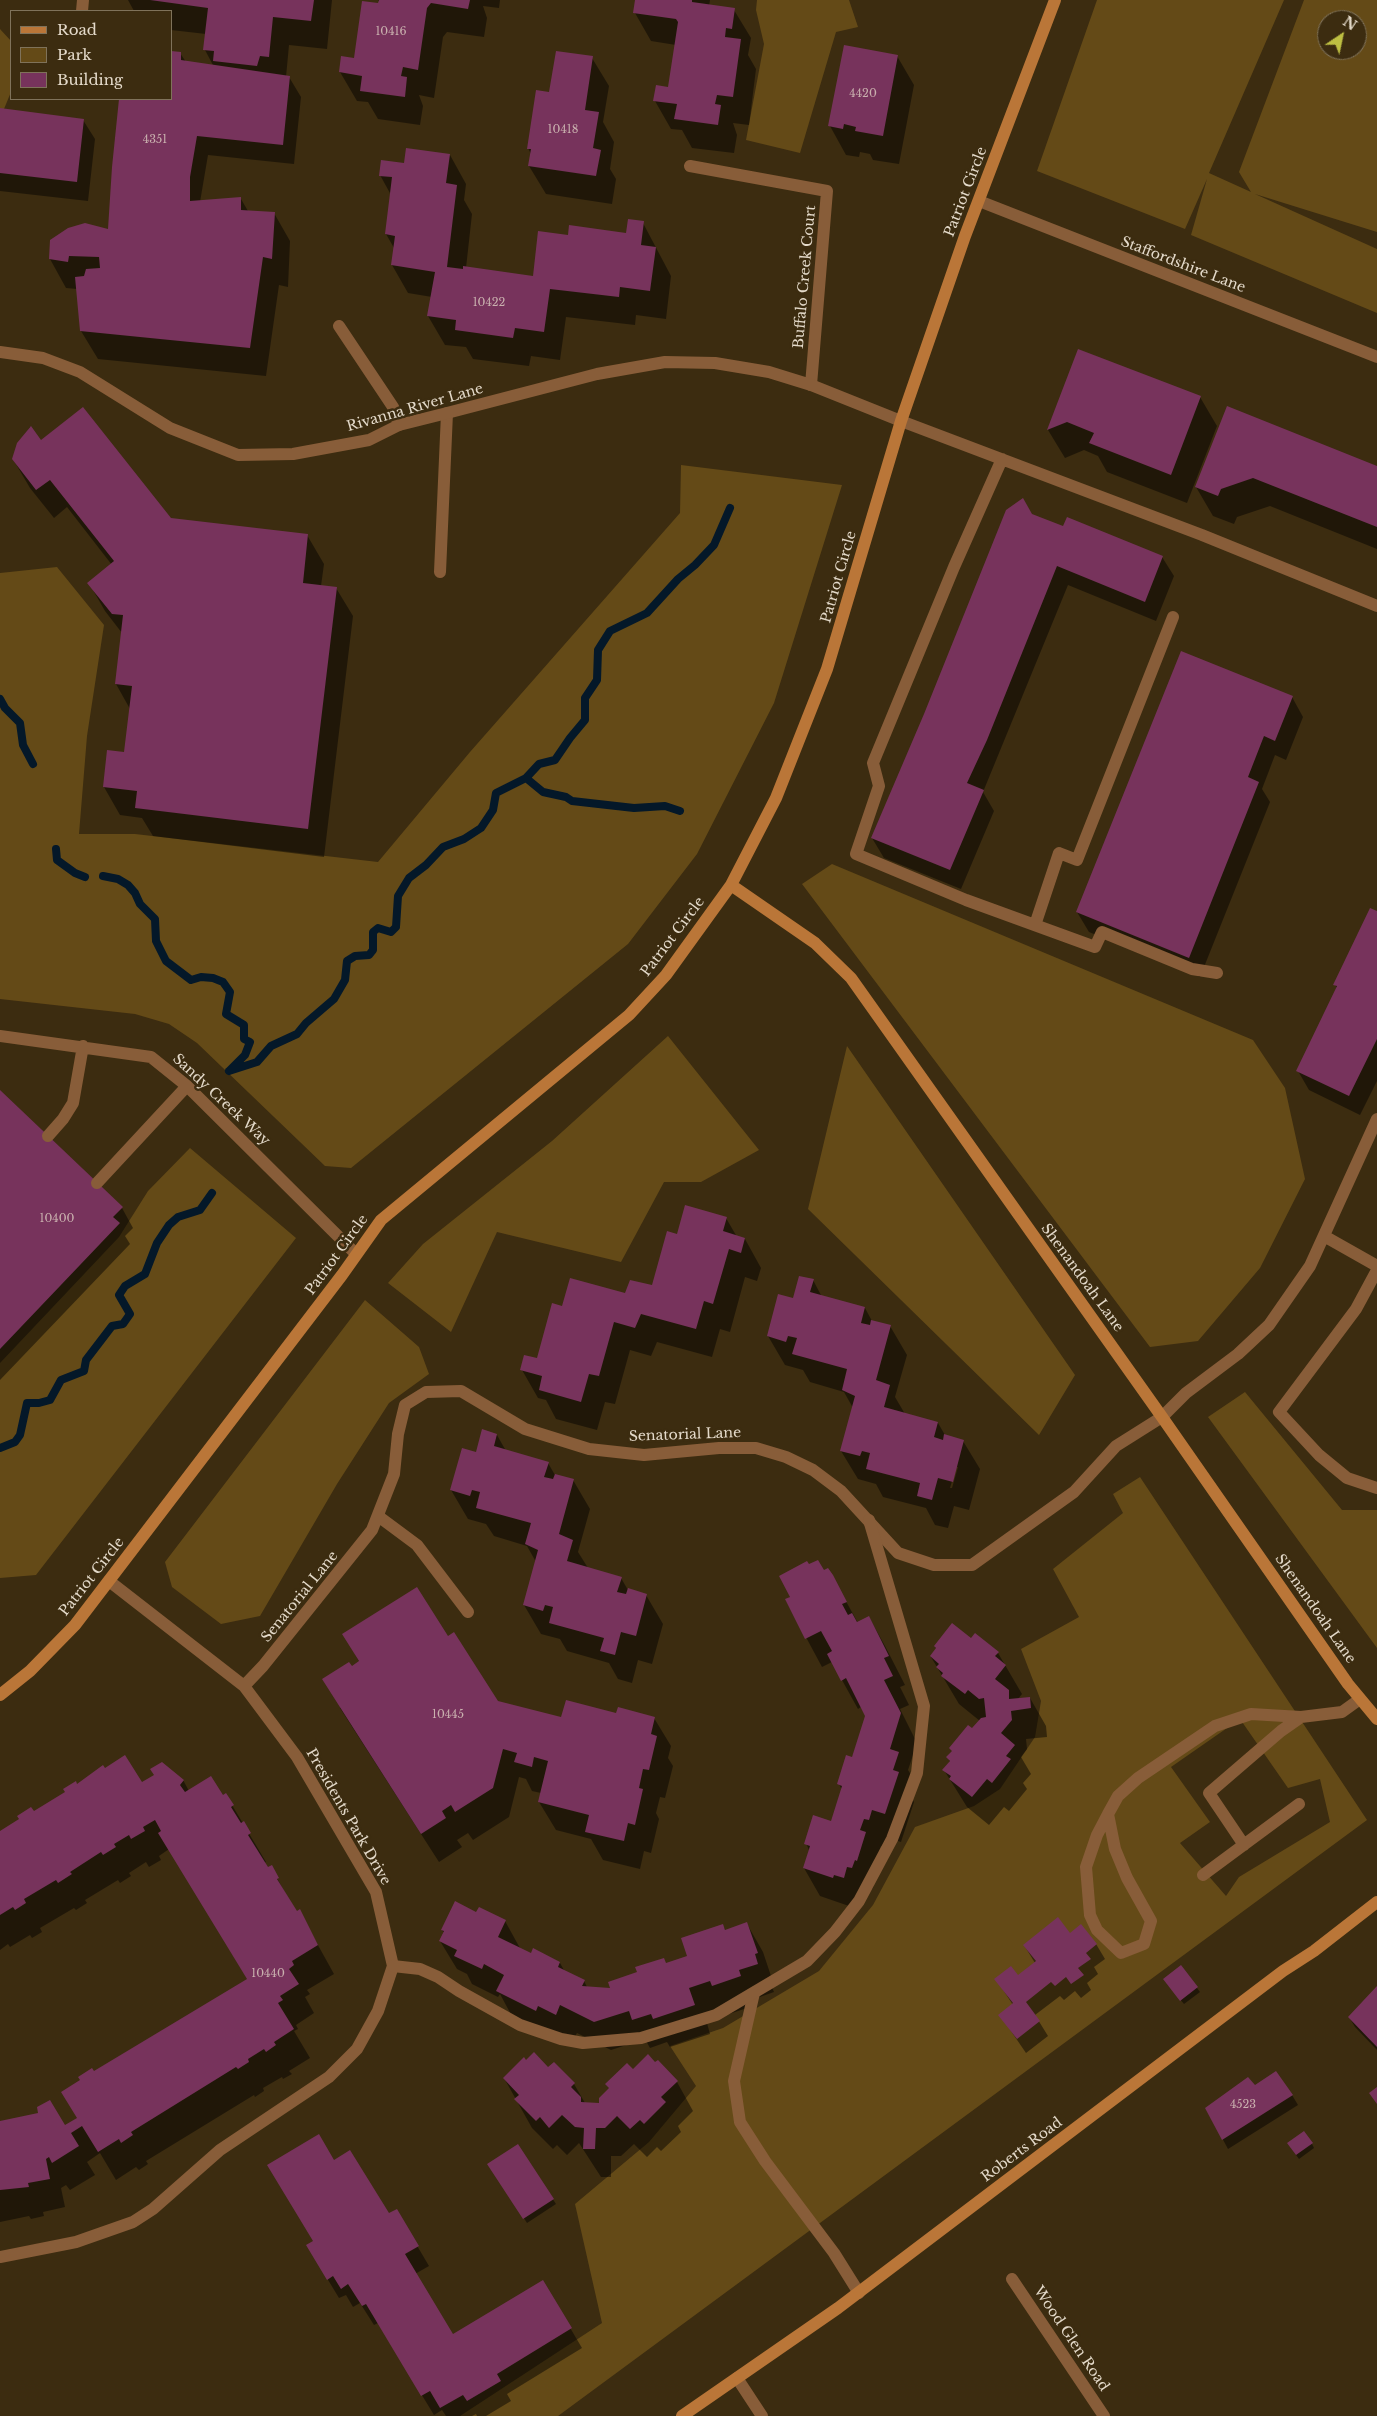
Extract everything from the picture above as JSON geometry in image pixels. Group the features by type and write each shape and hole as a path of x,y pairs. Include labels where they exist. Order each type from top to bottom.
{"street":[{"name":"Patriot Circle","path":"0,1695 30,1671 75,1625 381,1220 629,1015 666,975 731,884 776,798 828,669 901,421 979,201 1055,0"},
{"name":"Buffalo Creek Court","path":"690,166 827,191 811,385"},
{"name":"Staffordshire Lane","path":"979,201 1377,357"},
{"path":"339,326 393,407 399,425"},
{"name":"Rivanna River Lane","path":"0,352 43,358 80,372 170,428 238,455 294,454 369,440 399,425 597,374 665,362 715,363 769,372 811,385 1202,535 1377,606"},
{"path":"440,572 447,413"},
{"path":"1002,459 954,568 873,763 879,786 856,854 966,900 1095,947 1102,932 1192,969 1217,973"},
{"path":"1035,925 1059,853 1077,860 1173,617"},
{"name":"Shenandoah Lane","path":"731,884 815,943 851,978 1360,1699 1377,1719"},
{"name":"Sandy Creek Way","path":"0,1036 83,1046 151,1057 187,1086 356,1254"},
{"path":"48,1136 63,1119 72,1103 83,1046"},
{"path":"97,1183 187,1086"},
{"name":"Senatorial Lane","path":"244,1686 263,1666 372,1530 394,1474 398,1434 406,1404 426,1392 461,1391 525,1428 589,1449 644,1455 719,1448 756,1448 770,1452 814,1470 841,1491 898,1553 934,1565 972,1565 1074,1492 1116,1446 1162,1417 1186,1393 1238,1354 1269,1324 1310,1266 1377,1119"},
{"path":"1324,1236 1377,1266"},
{"path":"1377,1270 1356,1309 1279,1412 1319,1455 1347,1478 1377,1488"},
{"path":"378,1516 417,1544 468,1612"},
{"path":"392,1966 420,1969 438,1977 467,1996 520,2025 561,2039 583,2044 641,2038 716,2015 807,1961 835,1932 859,1901 892,1839 917,1773 924,1706 869,1520"},
{"name":"Presidents Park Drive","path":"0,2258 76,2242 133,2222 153,2209 220,2150 329,2076 357,2049 378,2010 392,1966 376,1892 297,1757 244,1686 109,1581"},
{"path":"1108,1814 1115,1849 1127,1878 1151,1921 1144,1944 1121,1953 1097,1930 1090,1915 1086,1868 1097,1835 1108,1814 1118,1796 1138,1778 1215,1726 1252,1714 1301,1718 1342,1712 1360,1699"},
{"path":"1244,1845 1209,1793 1281,1731 1301,1718"},
{"path":"1203,1875 1299,1804"},
{"name":"Roberts Road","path":"682,2416 859,2292 1377,1902"},
{"path":"754,1992 734,2081 740,2122 765,2160 834,2252 859,2292"},
{"name":"Wood Glen Road","path":"1012,2279 1104,2416"},
{"path":"737,2378 762,2416"}],"green space":[{"path":"757,0 849,0 858,27 836,32 800,153 746,140 764,44 756,10"},
{"path":"1097,0 1284,0 1209,173 1251,192 1239,172 1304,0 1377,0 1377,232 1255,194 1377,249 1377,313 1191,235 1207,179 1185,229 1037,171"},
{"path":"0,29 10,40 10,94 4,109 0,109"},
{"path":"681,465 842,485 774,703 697,854 628,944 351,1168 325,1166 197,1043 169,1024 135,1014 0,999 0,573 57,567 104,625 87,736 79,834 135,834 378,862 470,752 680,513"},
{"path":"832,864 1253,1040 1285,1088 1305,1179 1260,1268 1198,1341 1150,1347 802,884"},
{"path":"668,1036 759,1150 701,1182 664,1182 621,1262 497,1232 451,1332 388,1283 423,1244 552,1141"},
{"path":"847,1046 1075,1375 1039,1435 808,1209"},
{"path":"190,1148 296,1238 36,1575 0,1578 0,1363 119,1237 148,1191"},
{"path":"365,1300 419,1347 429,1374 389,1403 337,1484 260,1616 221,1624 172,1587 165,1562"},
{"path":"1245,1392 1342,1510 1377,1510 1377,1648 1208,1417"},
{"path":"1140,1477 1367,1820 558,2416 460,2416 602,2323 575,2204 649,2142 696,2086 670,2046 723,2028 819,1971 873,1905 915,1827 974,1806 1000,1789 1035,1737 1041,1701 1021,1649 1079,1617 1053,1569 1123,1513 1113,1494","holes":["1240,1719 1288,1788 1320,1779 1330,1822 1239,1877 1226,1896 1180,1843 1210,1822 1171,1767"]}],"building":[{"path":"150,0 314,0 311,21 273,17 269,57 260,56 257,66 213,61 214,51 203,50 208,8"},
{"path":"379,0 470,0 468,9 431,3 427,8 418,70 403,67 401,76 407,77 405,97 360,91 362,76 339,72 341,56 354,58 362,1 378,3"},
{"path":"635,0 692,0 692,2 735,8 732,29 726,28 725,37 741,39 733,97 717,95 715,104 721,105 718,125 674,119 677,104 653,101 656,85 668,87 678,22 676,19 633,13"},
{"path":"844,45 898,55 883,136 855,131 856,127 844,124 843,129 828,126"},
{"path":"172,51 181,52 181,60 290,76 283,145 197,136 190,177 190,201 241,197 241,210 275,212 272,259 263,257 250,348 80,331 75,277 84,276 86,269 100,268 99,257 69,256 68,262 49,259 50,240 68,228 85,223 108,229 119,100 172,100"},
{"path":"556,51 593,56 585,110 599,112 593,148 601,150 596,176 528,166 531,149 527,149 536,90 549,92"},
{"path":"0,108 84,119 77,182 0,173"},
{"path":"406,148 450,154 446,183 457,185 447,267 463,269 463,266 533,276 538,231 568,235 569,225 626,233 628,219 644,221 641,245 656,247 650,291 620,287 619,297 550,289 544,332 515,328 513,338 455,330 456,320 427,316 435,272 391,265 395,236 385,234 392,177 379,176 381,160 404,163"},
{"path":"1078,349 1201,396 1171,475 1089,443 1094,433 1067,422 1047,430"},
{"path":"1227,406 1377,466 1377,527 1253,478 1221,489 1218,496 1195,487"},
{"path":"83,407 171,518 308,534 303,583 337,587 308,829 135,808 137,791 103,787 107,750 124,752 132,686 115,684 123,615 112,614 87,583 114,561 50,480 36,490 12,459 17,443 31,426 41,440"},
{"path":"1023,498 1032,514 1063,526 1067,517 1163,556 1145,602 1057,566 987,740 967,783 984,790 950,870 871,838 924,714 1006,510"},
{"path":"1181,651 1293,696 1275,741 1264,736 1248,777 1259,782 1189,958 1076,912"},
{"path":"1370,908 1377,911 1377,1039 1349,1096 1296,1071 1337,986 1333,985"},
{"path":"0,1090 123,1207 113,1217 120,1223 0,1349"},
{"path":"685,1205 727,1217 723,1231 745,1238 741,1253 729,1249 713,1304 704,1301 696,1329 641,1314 635,1328 614,1322 599,1376 589,1374 581,1402 539,1390 542,1376 520,1370 524,1355 537,1358 552,1303 562,1306 570,1278 625,1293 630,1280 652,1285 667,1231 677,1234"},
{"path":"799,1276 814,1279 810,1292 865,1307 861,1323 870,1325 871,1320 891,1325 876,1380 890,1385 884,1407 938,1422 934,1437 943,1440 944,1434 964,1440 953,1482 938,1478 932,1500 917,1496 920,1483 866,1469 870,1453 862,1451 860,1456 840,1451 855,1396 842,1390 847,1369 792,1354 797,1338 788,1336 786,1342 767,1336 778,1294 793,1298"},
{"path":"482,1429 497,1434 494,1446 549,1462 544,1477 553,1479 555,1474 574,1479 559,1534 573,1540 567,1561 622,1577 617,1592 626,1594 628,1588 647,1594 636,1636 621,1632 615,1655 600,1651 604,1638 549,1623 553,1607 545,1605 543,1611 523,1605 538,1550 525,1544 531,1523 476,1508 480,1492 472,1490 470,1496 450,1490 462,1448 476,1452"},
{"path":"818,1560 824,1570 828,1568 833,1575 847,1602 842,1604 848,1615 852,1613 857,1622 869,1616 889,1656 884,1658 893,1676 884,1680 901,1713 890,1749 899,1752 893,1770 899,1772 885,1814 872,1810 869,1820 864,1819 860,1830 866,1832 857,1861 855,1860 852,1868 847,1867 844,1878 834,1875 833,1878 803,1868 810,1846 804,1844 813,1815 831,1821 842,1786 837,1784 846,1755 852,1757 865,1716 846,1678 841,1681 827,1654 832,1651 821,1631 805,1639 785,1599 790,1597 779,1576 807,1561 809,1564"},
{"path":"417,1587 448,1636 454,1632 498,1701 561,1717 566,1700 616,1713 618,1707 655,1717 651,1734 657,1736 649,1770 643,1769 639,1788 643,1789 635,1825 628,1823 624,1841 585,1832 589,1815 538,1802 548,1761 534,1757 532,1767 514,1762 517,1753 503,1749 493,1788 455,1812 451,1805 442,1811 446,1818 421,1834 322,1679 349,1662 352,1666 359,1661 342,1634"},
{"path":"952,1623 971,1638 975,1633 999,1652 995,1656 1006,1665 995,1679 1009,1690 1009,1699 1030,1697 1031,1708 1011,1711 1012,1720 1001,1733 1015,1745 1006,1756 1011,1759 992,1783 987,1779 972,1797 949,1779 951,1776 942,1770 950,1761 946,1757 952,1751 949,1748 968,1725 972,1728 981,1718 986,1717 984,1698 979,1699 968,1690 965,1694 941,1676 943,1673 936,1667 939,1664 930,1656 936,1648 934,1646"},
{"path":"125,1755 142,1782 154,1775 150,1769 162,1762 184,1780 180,1785 185,1792 211,1776 223,1795 226,1793 234,1805 231,1807 241,1823 244,1821 251,1833 248,1835 268,1867 272,1865 279,1878 277,1879 297,1911 300,1909 318,1945 292,1961 294,1965 289,1969 299,1984 280,1996 283,2000 278,2003 294,2029 274,2042 276,2045 266,2052 264,2049 248,2059 249,2062 238,2069 236,2067 131,2132 133,2135 121,2143 119,2139 98,2152 82,2126 71,2133 79,2146 52,2163 49,2157 46,2159 50,2179 28,2183 29,2187 0,2190 0,2121 38,2113 37,2107 50,2100 65,2125 77,2118 61,2092 80,2080 78,2077 92,2068 94,2071 247,1979 158,1833 161,1831 155,1820 143,1827 145,1831 131,1839 129,1835 114,1844 116,1847 103,1855 101,1852 70,1872 72,1874 58,1883 56,1880 24,1899 26,1903 15,1910 13,1907 0,1915 0,1831 19,1819 17,1816 31,1807 34,1811 65,1792 63,1789 76,1781 77,1784 103,1765 105,1768"},
{"path":"455,1901 476,1912 479,1907 506,1920 498,1937 531,1953 533,1948 560,1962 558,1967 585,1980 582,1986 610,1988 608,1982 637,1972 635,1967 664,1958 666,1963 687,1956 681,1938 723,1924 725,1930 747,1922 758,1953 755,1954 758,1964 739,1970 741,1976 712,1986 710,1981 689,1988 695,2005 653,2019 651,2014 632,2020 629,2011 594,2022 560,2005 556,2015 538,2006 536,2011 496,1991 504,1975 484,1964 482,1969 454,1956 457,1950 439,1941 444,1931 441,1930"},
{"path":"1058,1917 1070,1933 1081,1924 1097,1944 1086,1953 1091,1959 1078,1968 1084,1975 1071,1984 1066,1977 1055,1986 1051,1982 1026,2002 1040,2021 1017,2039 998,2015 1013,2003 994,1979 1011,1966 1018,1975 1036,1961 1023,1945"},
{"path":"1181,1965 1198,1987 1180,2001 1163,1979"},
{"path":"1377,1986 1377,2047 1348,2017"},
{"path":"534,2052 548,2067 554,2062 575,2083 571,2087 581,2097 581,2102 599,2103 599,2098 609,2088 605,2084 627,2063 633,2069 648,2054 655,2062 658,2060 678,2081 661,2097 666,2102 644,2124 640,2120 630,2129 617,2116 605,2128 596,2128 595,2149 583,2149 584,2128 575,2127 562,2115 549,2128 540,2117 536,2121 514,2099 519,2095 503,2078 524,2057 526,2060"},
{"path":"1276,2071 1293,2095 1222,2140 1205,2108 1248,2077 1255,2085"},
{"path":"1377,2087 1377,2104 1369,2093"},
{"path":"1304,2131 1313,2143 1296,2155 1287,2143"},
{"path":"319,2134 334,2160 350,2150 389,2213 397,2209 419,2246 405,2254 453,2334 543,2280 572,2328 497,2374 501,2381 467,2401 463,2395 440,2408 430,2391 421,2396 366,2304 362,2306 348,2284 341,2289 333,2276 327,2280 306,2245 313,2241 267,2165"},
{"path":"518,2144 554,2199 523,2219 487,2164"}],"waterway":[{"path":"229,1071 257,1062 271,1046 297,1034 306,1023 334,999 345,980 347,961 355,956 369,955 373,950 373,932 378,928 391,932 396,927 398,896 409,878 426,865 443,847 464,839 481,828 493,810 496,793 526,778 539,764 555,760 585,720 585,698 597,680 598,650 610,631 647,613 678,579 695,565 714,545 730,508"},
{"path":"0,699 5,708 20,723 23,745 33,764"},
{"path":"526,778 543,792 566,797 572,801 634,808 665,806 680,811"},
{"path":"56,849 57,860 75,873 85,877"},
{"path":"103,876 118,879 128,885 135,893 140,904 155,919 156,941 166,961 191,980 201,977 213,978 223,982 230,992 226,1014 244,1025 244,1039 250,1042 245,1055 229,1071"},
{"path":"0,1448 15,1442 20,1435 27,1403 39,1403 50,1400 61,1380 84,1371 86,1360 112,1326 123,1324 130,1314 119,1295 125,1286 145,1274 157,1243 169,1225 178,1217 200,1210 212,1193"}]}
